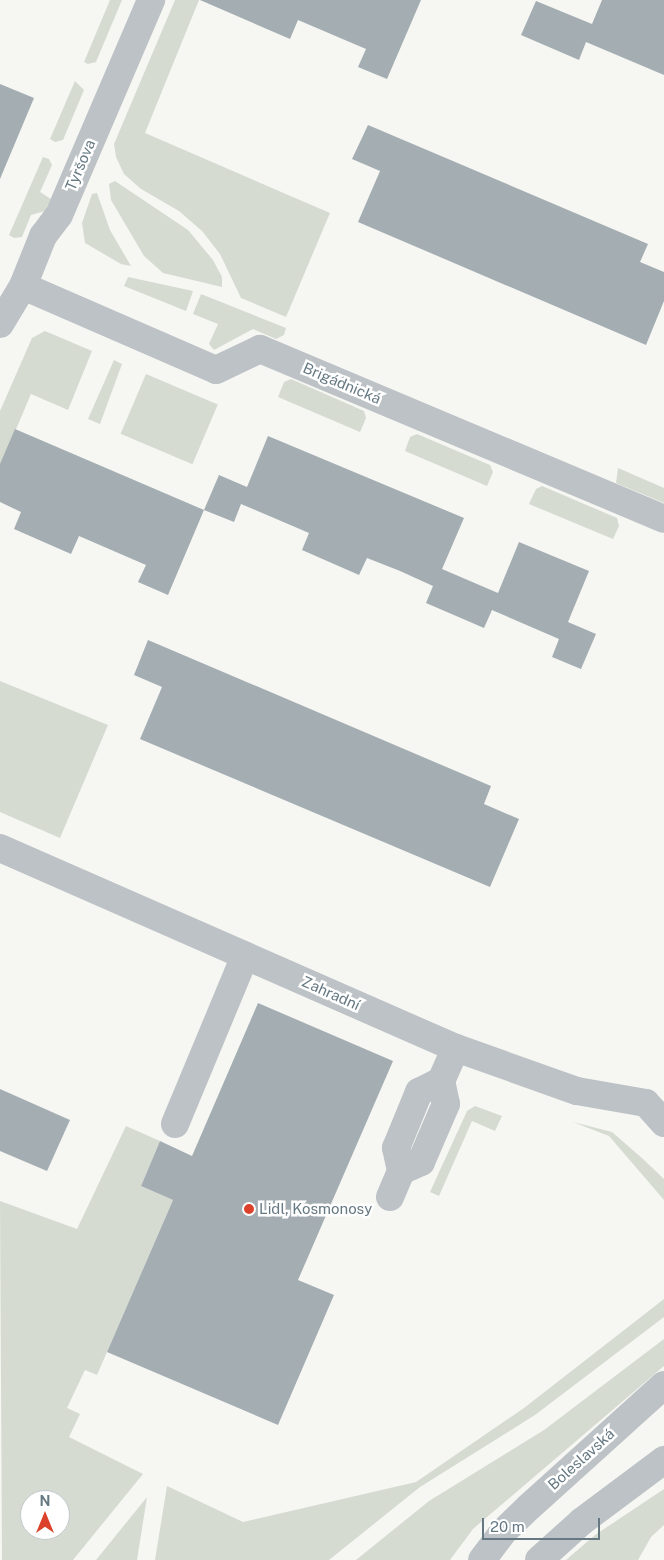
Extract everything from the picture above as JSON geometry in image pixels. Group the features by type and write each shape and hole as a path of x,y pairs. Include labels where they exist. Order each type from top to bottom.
{"street":[{"name":"Tyršova","path":"0,324 22,286 44,236 59,215 151,0"},
{"name":"Brigádnická","path":"22,286 216,370 260,349 664,519"},
{"name":"Zahradní","path":"0,848 456,1048 577,1091 646,1103 664,1123"},
{"path":"175,1124 245,956"},
{"path":"390,1197 401,1171 396,1148 419,1092 441,1081 456,1048"},
{"name":"Boleslavská","path":"482,1560 502,1534 529,1507 664,1385"},
{"path":"539,1560 580,1522 664,1460"}],"shaded area":[{"path":"110,0 122,0 96,62 88,64 84,62"},
{"path":"175,0 199,0 145,133 330,213 286,317 241,298 220,254 202,231 179,211 141,189 124,174 116,157 114,144"},
{"path":"75,81 84,90 63,140 55,142 50,139"},
{"path":"43,157 49,159 52,165 40,192 51,199 45,211 31,215 22,237 14,238 9,235"},
{"path":"115,181 188,230 213,260 222,277 222,287 163,273 144,256 111,200 109,184"},
{"path":"97,193 110,230 131,266 121,264 85,243 82,223 92,194"},
{"path":"128,277 193,291 186,311 124,286"},
{"path":"201,294 286,328 284,335 276,339 253,329 214,350 209,344 218,324 193,314"},
{"path":"45,331 92,351 68,410 31,394 0,467 0,411 32,338"},
{"path":"114,360 122,364 100,424 88,419"},
{"path":"146,374 218,404 192,464 121,434"},
{"path":"291,379 364,411 366,418 360,432 278,397 284,382"},
{"path":"417,434 490,465 493,472 487,486 405,451 410,437"},
{"path":"618,468 664,488 664,503 616,483"},
{"path":"542,486 617,518 619,526 613,539 529,504 536,489"},
{"path":"0,681 108,725 60,838 0,812"},
{"path":"475,1106 502,1116 495,1131 472,1121 439,1196 430,1192 467,1111"},
{"path":"573,1122 612,1132 664,1179 664,1200 609,1136"},
{"path":"126,1126 160,1141 141,1186 173,1200 97,1375 85,1370 67,1408 80,1414 69,1437 143,1474 73,1560 2,1560 0,1201 77,1229"},
{"path":"664,1299 664,1317 535,1415 420,1487 329,1560 155,1560 167,1486 243,1522 416,1482 524,1408"},
{"path":"664,1339 664,1366 473,1529 450,1560 356,1560 429,1501 544,1430"},
{"path":"664,1489 664,1525 651,1537 638,1560 566,1560 595,1535"},
{"path":"147,1497 137,1560 96,1560"}],"building":[{"path":"200,0 421,0 387,79 358,67 366,49 298,20 290,39"},
{"path":"602,0 664,0 664,75 586,42 579,60 521,35 536,1 592,24"},
{"path":"0,84 34,98 0,179"},
{"path":"368,125 648,244 640,262 664,272 664,301 646,345 358,222 380,171 352,159"},
{"path":"15,429 204,510 168,595 138,582 146,565 79,536 71,554 14,529 21,512 0,502 0,464"},
{"path":"268,436 464,518 442,569 498,593 519,542 589,571 568,622 596,634 581,669 552,657 559,639 492,610 484,628 426,603 433,586 400,571 367,558 359,575 302,550 309,533 241,504 234,522 204,510 219,475 247,487"},
{"path":"148,640 491,786 484,804 519,819 490,887 140,739 162,687 134,675"},
{"name":"Lidl, Kosmonosy","path":"258,1003 393,1061 298,1280 334,1295 278,1425 107,1352 173,1200 141,1186 160,1141 192,1156"},
{"path":"0,1089 70,1120 47,1171 0,1151"}],"place":[{"name":"Lidl, Kosmonosy","path":"249,1209"}]}
